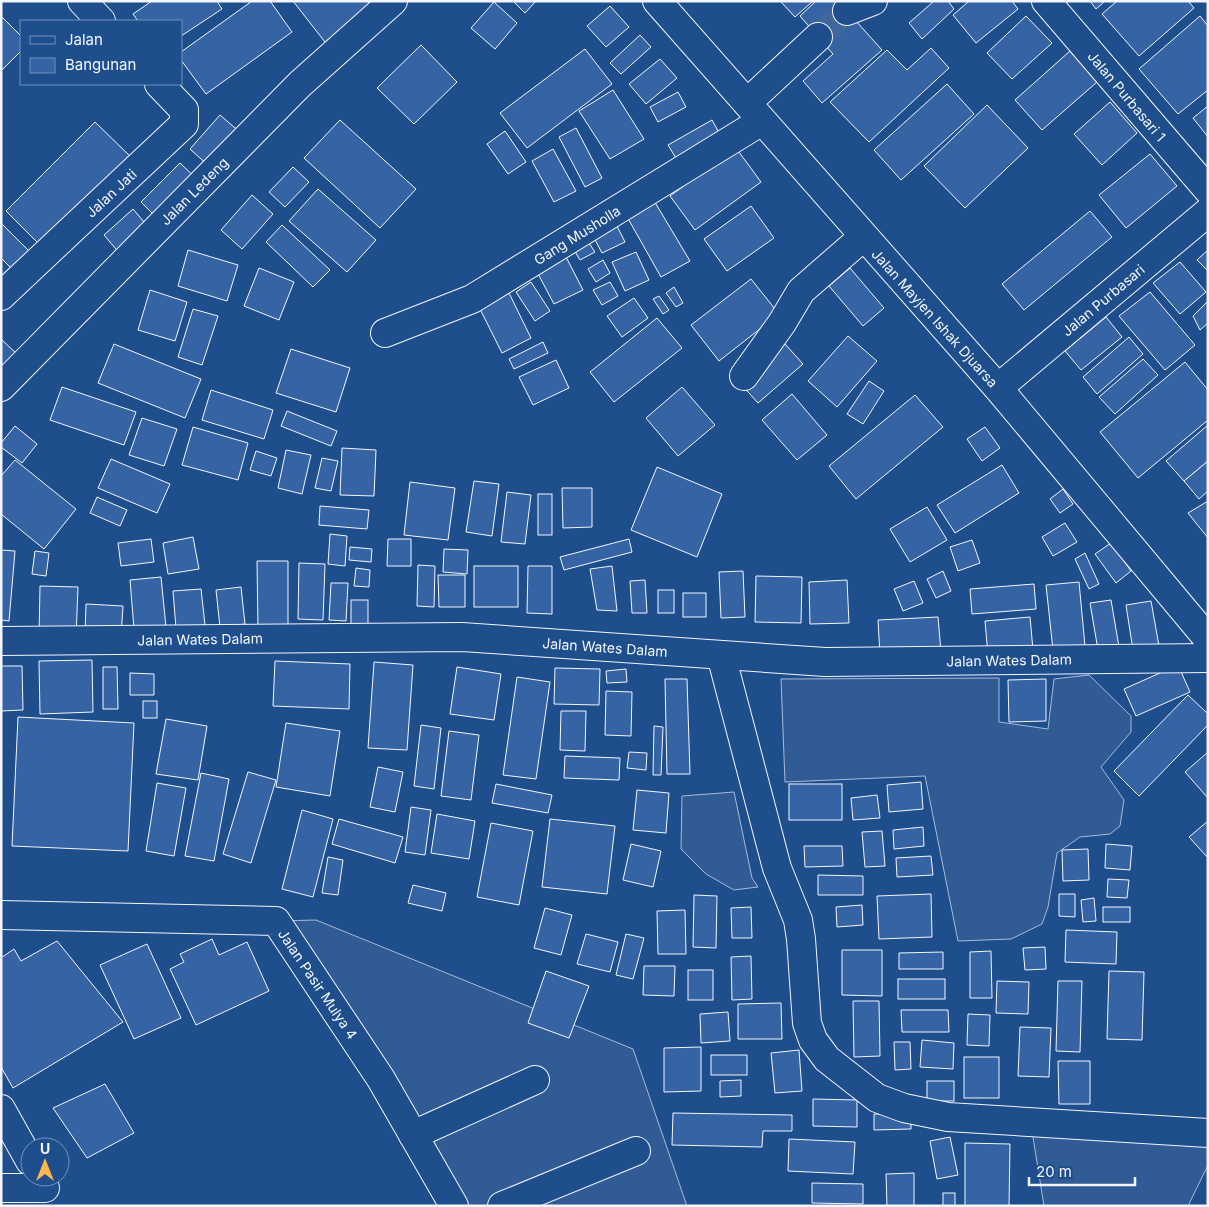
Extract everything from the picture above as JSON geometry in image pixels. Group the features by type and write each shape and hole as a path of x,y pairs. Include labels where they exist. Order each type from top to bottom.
{"street":[{"path":"82,1 100,20"},
{"name":"Jalan Ledeng","path":"1,387 300,84 393,1"},
{"name":"Jalan Mayjen Ishak Djuarsa","path":"657,1 998,388 1208,639"},
{"path":"847,11 873,1"},
{"name":"Jalan Purbasari 1","path":"1046,1 1208,190"},
{"path":"754,112 818,37"},
{"name":"Jalan Jati","path":"1,296 184,124 184,110 160,85"},
{"name":"Gang Musholla","path":"385,333 472,299 754,112"},
{"name":"Jalan Purbasari","path":"998,388 1208,212"},
{"path":"744,376 782,323 800,291 863,237"},
{"name":"Jalan Wates Dalam","path":"1,641 462,637 825,662 1208,658"},
{"path":"721,655 777,868 798,920 807,1023 813,1040 827,1059 877,1098 904,1108 948,1117 1208,1133"},
{"name":"Jalan Pasir Mulya 4","path":"1,915 276,921 381,1079 454,1206"},
{"path":"413,1135 535,1080"},
{"path":"1,1109 20,1142"},
{"path":"502,1206 636,1151"},
{"path":"1,1188 47,1190"}],"shaded area":[{"path":"1089,675 1131,716 1131,732 1101,767 1124,800 1120,826 1110,834 1080,837 1057,853 1048,907 1042,924 1011,939 958,941 925,776 785,782 781,679 999,678 999,722 1048,729 1054,679"},
{"path":"734,792 752,878 758,887 734,890 706,874 681,849 682,796"},
{"path":"316,920 633,1049 687,1206 453,1206 276,921"},
{"path":"1032,1131 1208,1133 1208,1165 1188,1206 1044,1206"}],"building":[{"path":"152,1 217,1 222,9 182,35 182,20 137,20 133,14"},
{"path":"252,1 270,1 292,32 206,94 182,61 182,51"},
{"path":"293,1 367,1 372,6 325,42"},
{"path":"513,1 536,1 525,13"},
{"path":"780,1 813,1 795,17"},
{"path":"816,1 838,1 882,50 822,103 803,81 833,54 800,16"},
{"path":"934,1 948,1 954,9 922,39 909,23"},
{"path":"969,1 1012,1 1018,9 976,43 953,15"},
{"path":"1090,1 1105,1 1096,9"},
{"path":"1117,1 1188,1 1194,8 1139,56 1102,14"},
{"path":"494,2 517,23 495,49 471,28"},
{"path":"610,6 629,27 606,47 587,26"},
{"path":"1,16 20,35 20,52 1,71"},
{"path":"1026,16 1052,43 1012,79 987,53"},
{"path":"1200,16 1208,26 1208,90 1178,114 1139,69"},
{"path":"640,35 651,47 621,74 610,63"},
{"path":"421,45 457,82 414,124 377,88"},
{"path":"931,48 949,68 869,142 830,102 887,50 907,70"},
{"path":"585,49 612,84 527,148 500,113"},
{"path":"1070,51 1097,82 1042,130 1015,100"},
{"path":"660,59 677,78 646,104 629,84"},
{"path":"947,84 974,114 901,180 874,150"},
{"path":"613,90 644,139 610,159 579,111"},
{"path":"678,92 686,107 658,122 650,107"},
{"path":"1110,102 1137,133 1102,165 1074,134"},
{"path":"987,105 1028,148 965,208 924,166"},
{"path":"1208,106 1208,137 1193,118"},
{"path":"220,115 242,134 211,168 190,149"},
{"path":"340,120 416,189 380,228 304,158"},
{"path":"712,120 722,138 679,163 668,145"},
{"path":"95,122 133,159 44,249 6,211"},
{"path":"576,128 602,178 585,187 559,137"},
{"path":"505,131 526,162 508,174 487,144"},
{"path":"736,148 761,182 695,230 670,196"},
{"path":"553,149 576,191 554,202 532,161"},
{"path":"1150,154 1177,186 1126,228 1099,195"},
{"path":"180,163 200,182 161,222 141,202"},
{"path":"293,167 309,182 285,207 269,192"},
{"path":"318,189 376,240 347,272 289,221"},
{"path":"252,195 273,214 242,249 221,230"},
{"path":"653,199 690,261 661,277 626,215"},
{"path":"751,206 774,238 727,271 704,239"},
{"path":"133,209 150,229 121,255 104,235"},
{"path":"1090,211 1112,237 1024,310 1002,284"},
{"path":"615,222 625,242 602,253 592,234"},
{"path":"1,223 33,255 15,272 1,258"},
{"path":"282,225 330,270 313,287 266,242"},
{"path":"587,240 595,252 580,260 573,248"},
{"path":"188,250 238,265 227,301 178,286"},
{"path":"1208,250 1208,271 1197,260"},
{"path":"636,252 649,280 625,291 612,262"},
{"path":"565,255 583,290 554,304 536,270"},
{"path":"603,260 610,273 596,282 588,269"},
{"path":"1180,262 1206,292 1180,314 1153,283"},
{"path":"259,268 294,282 279,320 244,306"},
{"path":"850,268 884,308 863,326 829,286"},
{"path":"751,279 779,314 719,361 691,325"},
{"path":"531,282 550,311 535,321 516,292"},
{"path":"610,282 618,296 602,305 593,290"},
{"path":"674,287 683,303 676,307 666,293"},
{"path":"150,290 187,302 175,341 138,330"},
{"path":"1150,292 1195,345 1165,370 1119,316"},
{"path":"509,293 531,338 502,353 479,307"},
{"path":"659,296 669,310 663,314 653,299"},
{"path":"634,298 648,318 622,337 607,316"},
{"path":"1208,301 1208,323 1200,330 1193,316"},
{"path":"193,309 218,316 202,365 178,357"},
{"path":"1106,317 1122,337 1081,370 1065,351"},
{"path":"657,318 682,348 614,402 590,372"},
{"path":"848,336 877,361 837,407 808,381"},
{"path":"1129,337 1143,354 1097,394 1083,377"},
{"path":"1,339 18,355 1,372"},
{"path":"543,342 548,353 514,369 509,359"},
{"path":"114,344 201,379 185,418 98,383"},
{"path":"785,344 803,364 758,403 740,383"},
{"path":"291,349 350,368 336,412 276,393"},
{"path":"1143,359 1158,375 1115,414 1099,397"},
{"path":"556,360 569,388 533,405 519,377"},
{"path":"1185,362 1208,390 1208,420 1138,478 1100,432"},
{"path":"869,381 884,391 863,424 847,414"},
{"path":"62,387 136,412 124,445 50,420"},
{"path":"682,387 715,425 678,456 646,418"},
{"path":"211,390 273,410 264,439 202,420"},
{"path":"792,394 827,435 797,460 762,420"},
{"path":"915,395 943,427 856,499 829,466"},
{"path":"287,411 337,431 331,446 281,426"},
{"path":"142,418 177,429 164,466 129,455"},
{"path":"1208,425 1208,461 1184,481 1166,461"},
{"path":"15,426 37,444 22,463 1,447 1,443"},
{"path":"193,427 248,443 238,480 182,465"},
{"path":"985,427 1000,448 982,461 967,439"},
{"path":"342,448 376,450 374,496 340,495"},
{"path":"286,450 311,455 302,494 278,488"},
{"path":"256,451 277,458 271,476 250,470"},
{"path":"322,458 338,461 331,491 315,488"},
{"path":"111,459 170,484 157,513 98,488"},
{"path":"15,460 76,509 44,549 1,514 1,476"},
{"path":"1208,461 1208,491 1199,499 1184,481"},
{"path":"1002,465 1019,493 955,533 937,505"},
{"path":"657,467 722,494 697,557 631,530"},
{"path":"474,481 499,484 492,536 466,532"},
{"path":"410,482 455,488 448,540 404,535"},
{"path":"562,488 592,488 592,527 563,528"},
{"path":"1063,489 1073,504 1060,513 1050,499"},
{"path":"507,492 531,495 525,544 501,542"},
{"path":"538,494 552,494 552,535 538,535"},
{"path":"97,497 127,510 120,526 90,513"},
{"path":"1208,501 1208,538 1188,513"},
{"path":"320,506 369,510 367,529 319,525"},
{"path":"927,507 947,540 910,562 890,529"},
{"path":"1065,523 1077,542 1053,556 1042,537"},
{"path":"330,534 347,536 345,566 328,564"},
{"path":"193,537 199,569 168,574 163,543"},
{"path":"151,539 154,562 121,566 118,543"},
{"path":"388,539 411,539 411,566 387,566"},
{"path":"629,539 632,552 564,570 560,557"},
{"path":"972,540 980,563 958,571 950,547"},
{"path":"1111,543 1131,571 1116,583 1095,554"},
{"path":"350,547 372,549 371,562 349,560"},
{"path":"444,549 468,550 467,574 443,572"},
{"path":"1,550 15,551 9,621 1,620"},
{"path":"35,551 49,553 46,576 32,574"},
{"path":"1085,553 1099,584 1089,589 1075,559"},
{"path":"257,561 288,561 288,630 258,630"},
{"path":"299,563 325,564 323,620 298,619"},
{"path":"418,565 435,566 434,607 417,606"},
{"path":"474,566 518,566 518,607 474,607"},
{"path":"528,566 552,566 552,614 527,613"},
{"path":"612,566 617,611 597,610 590,569"},
{"path":"356,568 370,570 369,587 354,586"},
{"path":"743,571 745,617 721,618 719,572"},
{"path":"943,571 951,591 936,598 927,579"},
{"path":"438,575 465,575 465,607 439,607"},
{"path":"756,576 802,577 801,623 755,622"},
{"path":"161,577 166,627 134,629 130,580"},
{"path":"645,580 647,613 632,613 630,581"},
{"path":"847,580 849,623 810,624 809,582"},
{"path":"914,581 923,603 903,611 894,589"},
{"path":"1079,582 1085,646 1053,650 1046,585"},
{"path":"331,583 348,583 346,621 329,620"},
{"path":"1034,584 1036,609 972,614 970,589"},
{"path":"40,586 78,587 76,638 39,637"},
{"path":"241,587 245,624 220,627 216,590"},
{"path":"201,589 205,625 176,628 173,591"},
{"path":"658,590 674,590 674,613 658,613"},
{"path":"683,593 706,593 706,617 683,617"},
{"path":"351,600 368,600 368,625 351,625"},
{"path":"1111,600 1119,647 1098,650 1090,603"},
{"path":"1151,601 1159,646 1133,650 1126,605"},
{"path":"86,604 123,606 121,637 85,635"},
{"path":"938,617 941,652 880,655 878,620"},
{"path":"1030,617 1033,650 988,655 985,621"},
{"path":"92,660 93,712 40,714 39,661"},
{"path":"275,661 350,664 349,709 273,706"},
{"path":"374,662 413,665 407,750 368,748"},
{"path":"1178,665 1190,692 1136,716 1124,689"},
{"path":"1,666 22,666 23,710 1,711"},
{"path":"103,667 117,667 118,709 103,709"},
{"path":"457,667 501,674 494,720 450,714"},
{"path":"555,668 600,669 599,705 554,704"},
{"path":"626,669 627,682 607,683 606,671"},
{"path":"130,673 154,674 154,695 130,695"},
{"path":"517,677 550,682 536,779 503,775"},
{"path":"665,679 687,679 690,774 667,774"},
{"path":"1046,679 1046,721 1009,722 1008,680"},
{"path":"606,691 632,692 631,736 605,735"},
{"path":"1188,695 1208,714 1208,725 1139,796 1114,771"},
{"path":"143,701 157,701 157,718 143,718"},
{"path":"561,711 586,711 585,751 560,750"},
{"path":"18,717 134,723 128,851 12,846"},
{"path":"166,719 207,726 198,780 156,774"},
{"path":"286,723 340,731 330,796 276,787"},
{"path":"421,725 441,728 434,789 414,786"},
{"path":"654,726 663,727 661,775 653,775"},
{"path":"449,731 479,735 471,800 441,796"},
{"path":"629,752 647,753 646,770 627,768"},
{"path":"1208,752 1208,798 1185,772"},
{"path":"565,756 620,758 619,780 564,778"},
{"path":"378,767 403,772 395,812 370,807"},
{"path":"248,772 276,780 251,863 223,854"},
{"path":"201,773 229,779 214,861 185,856"},
{"path":"921,782 923,809 889,812 887,785"},
{"path":"157,783 186,788 174,856 146,851"},
{"path":"496,784 552,795 548,813 492,803"},
{"path":"789,784 842,784 842,820 789,820"},
{"path":"637,790 669,793 666,833 633,830"},
{"path":"877,795 880,818 853,820 851,798"},
{"path":"411,807 431,810 425,855 405,852"},
{"path":"302,810 333,819 313,897 282,889"},
{"path":"437,814 475,821 469,859 431,853"},
{"path":"339,819 403,837 395,863 332,844"},
{"path":"550,819 615,826 607,894 542,887"},
{"path":"1208,821 1208,858 1189,837"},
{"path":"491,823 533,831 519,905 477,897"},
{"path":"923,827 924,846 894,849 893,830"},
{"path":"882,831 885,866 865,867 862,832"},
{"path":"631,844 661,851 653,887 623,880"},
{"path":"1106,844 1132,846 1130,870 1105,868"},
{"path":"804,846 842,846 843,866 805,867"},
{"path":"1088,849 1089,880 1063,881 1062,850"},
{"path":"931,856 933,875 897,877 896,858"},
{"path":"328,857 343,860 338,895 322,893"},
{"path":"818,875 863,876 863,895 818,895"},
{"path":"1108,879 1129,880 1127,898 1107,897"},
{"path":"413,885 446,893 442,911 408,903"},
{"path":"931,894 932,937 879,939 877,896"},
{"path":"1059,894 1075,894 1075,917 1059,916"},
{"path":"694,895 717,896 716,948 693,947"},
{"path":"1094,898 1096,921 1083,922 1081,900"},
{"path":"862,905 863,925 837,927 836,907"},
{"path":"751,907 752,938 732,938 731,908"},
{"path":"1103,907 1130,907 1130,922 1103,922"},
{"path":"545,908 572,915 561,955 534,948"},
{"path":"685,910 686,954 658,954 657,911"},
{"path":"1066,930 1117,932 1116,964 1065,962"},
{"path":"586,934 618,942 610,972 577,964"},
{"path":"626,934 644,938 633,979 616,975"},
{"path":"212,939 219,955 247,942 269,991 196,1025 170,969 184,962 180,954"},
{"path":"57,941 123,1022 13,1088 1,1067 1,958 14,949 21,961"},
{"path":"147,944 181,1018 134,1039 100,965"},
{"path":"1045,947 1046,969 1025,970 1023,948"},
{"path":"842,950 882,950 882,996 842,995"},
{"path":"991,951 992,998 970,998 970,952"},
{"path":"943,952 943,969 899,969 899,953"},
{"path":"751,956 752,999 732,1000 731,957"},
{"path":"644,966 675,966 674,996 643,995"},
{"path":"688,970 713,970 713,1000 688,1000"},
{"path":"546,971 589,986 569,1038 528,1023"},
{"path":"1109,971 1144,972 1142,1040 1107,1039"},
{"path":"898,979 945,979 945,999 898,999"},
{"path":"997,981 1029,982 1028,1014 996,1013"},
{"path":"1058,981 1082,981 1080,1052 1056,1051"},
{"path":"853,1001 879,1001 880,1056 854,1057"},
{"path":"781,1003 782,1039 738,1039 738,1004"},
{"path":"901,1010 948,1010 949,1032 902,1032"},
{"path":"728,1012 730,1041 701,1043 700,1014"},
{"path":"968,1014 990,1015 989,1046 967,1045"},
{"path":"1020,1027 1051,1028 1049,1077 1018,1076"},
{"path":"922,1040 954,1043 953,1069 920,1067"},
{"path":"894,1042 910,1042 911,1069 895,1070"},
{"path":"701,1047 701,1091 664,1092 664,1048"},
{"path":"799,1050 802,1091 775,1093 771,1053"},
{"path":"711,1055 747,1055 747,1075 711,1075"},
{"path":"964,1057 999,1057 999,1098 964,1098"},
{"path":"1058,1061 1090,1061 1090,1104 1059,1104"},
{"path":"741,1080 741,1096 720,1097 720,1081"},
{"path":"927,1081 954,1081 954,1101 927,1101"},
{"path":"105,1084 134,1133 87,1158 53,1108"},
{"path":"813,1099 857,1100 857,1127 813,1126"},
{"path":"673,1113 792,1115 792,1131 763,1131 762,1147 672,1145"},
{"path":"874,1114 911,1114 911,1129 874,1130"},
{"path":"950,1137 958,1175 937,1179 930,1141"},
{"path":"789,1139 855,1142 853,1174 788,1171"},
{"path":"965,1143 1010,1144 1009,1206 965,1206"},
{"path":"914,1173 914,1206 887,1206 886,1174"},
{"path":"812,1183 863,1184 863,1204 812,1203"},
{"path":"943,1193 955,1193 955,1206 943,1206"}],"tunnel":[{"path":"818,37 847,11"}]}
